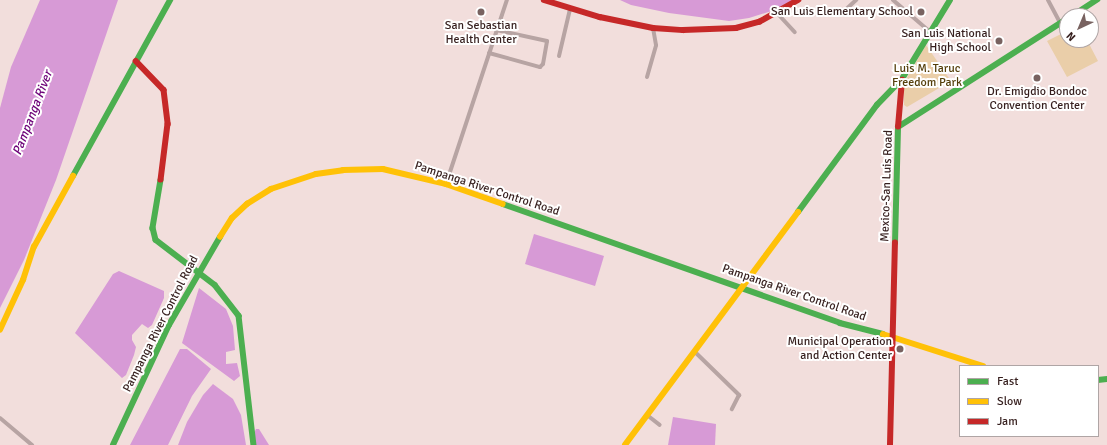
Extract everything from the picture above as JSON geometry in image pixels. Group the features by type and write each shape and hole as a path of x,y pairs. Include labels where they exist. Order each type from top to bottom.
{"main road":[{"path":"0,330 23,280 34,247 170,0"},
{"path":"544,0 570,9 653,28 683,30 736,28 777,13 798,0"},
{"path":"625,445 877,105 902,79 929,31 950,0"},
{"path":"1084,8 1097,0"},
{"name":"Mexico-San Luis Road","path":"890,445 895,337 898,127 1059,24"},
{"path":"136,61 164,90 166,102 168,124 166,149 153,228 156,240 175,257 215,285 229,300 239,316 254,445"},
{"path":"898,127 902,79"},
{"name":"Pampanga River Control Road","path":"113,445 170,325 198,273 232,218 247,204 271,189 316,174 369,168 397,171 446,184 840,324 895,337 979,365"}],"street":[{"path":"446,184 506,0"},
{"path":"841,14 856,0"},
{"path":"893,0 929,31"},
{"path":"1048,0 1059,21"},
{"path":"559,56 570,9"},
{"path":"777,13 795,32"},
{"path":"647,77 656,45 653,28"},
{"path":"489,53 540,67 543,64 547,41 496,30"},
{"path":"695,352 739,395 732,409"},
{"path":"647,415 660,425"},
{"path":"0,418 32,445"}],"green space":[{"path":"1059,35 1059,48 1091,48 1098,61 1067,77 1047,41"},
{"name":"Luis M. Taruc Freedom Park","path":"926,45 951,81 907,107 904,105 904,83"}],"water":[{"name":"Pampanga River","path":"40,0 118,0 56,180 24,260 0,308 0,108 11,67"},
{"path":"620,0 794,0 784,7 749,18 729,21 669,13 631,5"},
{"path":"534,234 604,256 595,286 525,264"},
{"path":"119,271 164,291 164,298 152,325 148,328 142,324 132,335 132,340 136,347 126,375 122,378 75,333 113,274"},
{"path":"199,288 226,309 233,326 235,350 226,352 226,364 237,363 240,376 234,381 182,343"},
{"path":"180,349 187,349 211,369 192,396 168,445 130,445"},
{"path":"213,384 233,399 241,415 246,445 178,445 187,422 203,395"},
{"path":"673,417 716,424 715,445 668,445"},
{"path":"256,429 259,429 269,445 256,445 254,433"}],"traffic: fast":[{"path":"73,176 170,0"},
{"path":"798,212 877,105 902,79 950,0"},
{"path":"1084,8 1097,0"},
{"path":"895,243 898,127 1059,24"},
{"path":"161,180 153,228 156,240 215,285 239,316 254,445"},
{"path":"503,204 840,323 883,334"},
{"path":"113,445 169,325 220,237"},
{"path":"1099,380 1107,379"}],"traffic: slow":[{"path":"220,237 232,218 247,204 271,189 316,174 343,170 383,169 446,184 503,204"},
{"path":"0,330 23,280 34,247 73,176"},
{"path":"625,445 798,212"},
{"path":"883,334 980,365"}],"traffic: jam":[{"path":"544,0 600,17 653,28 683,30 736,28 759,22 798,0"},
{"path":"136,61 164,90 168,124 161,180"},
{"path":"898,127 902,80"},
{"path":"890,445 895,243"}],"place":[{"name":"San Sebastian Health Center","path":"481,12"},
{"name":"San Luis Elementary School","path":"921,12"},
{"name":"San Luis National High School","path":"999,41"},
{"name":"Dr. Emigdio Bondoc Convention Center","path":"1037,78"},
{"name":"Municipal Operation and Action Center","path":"900,349"}]}
